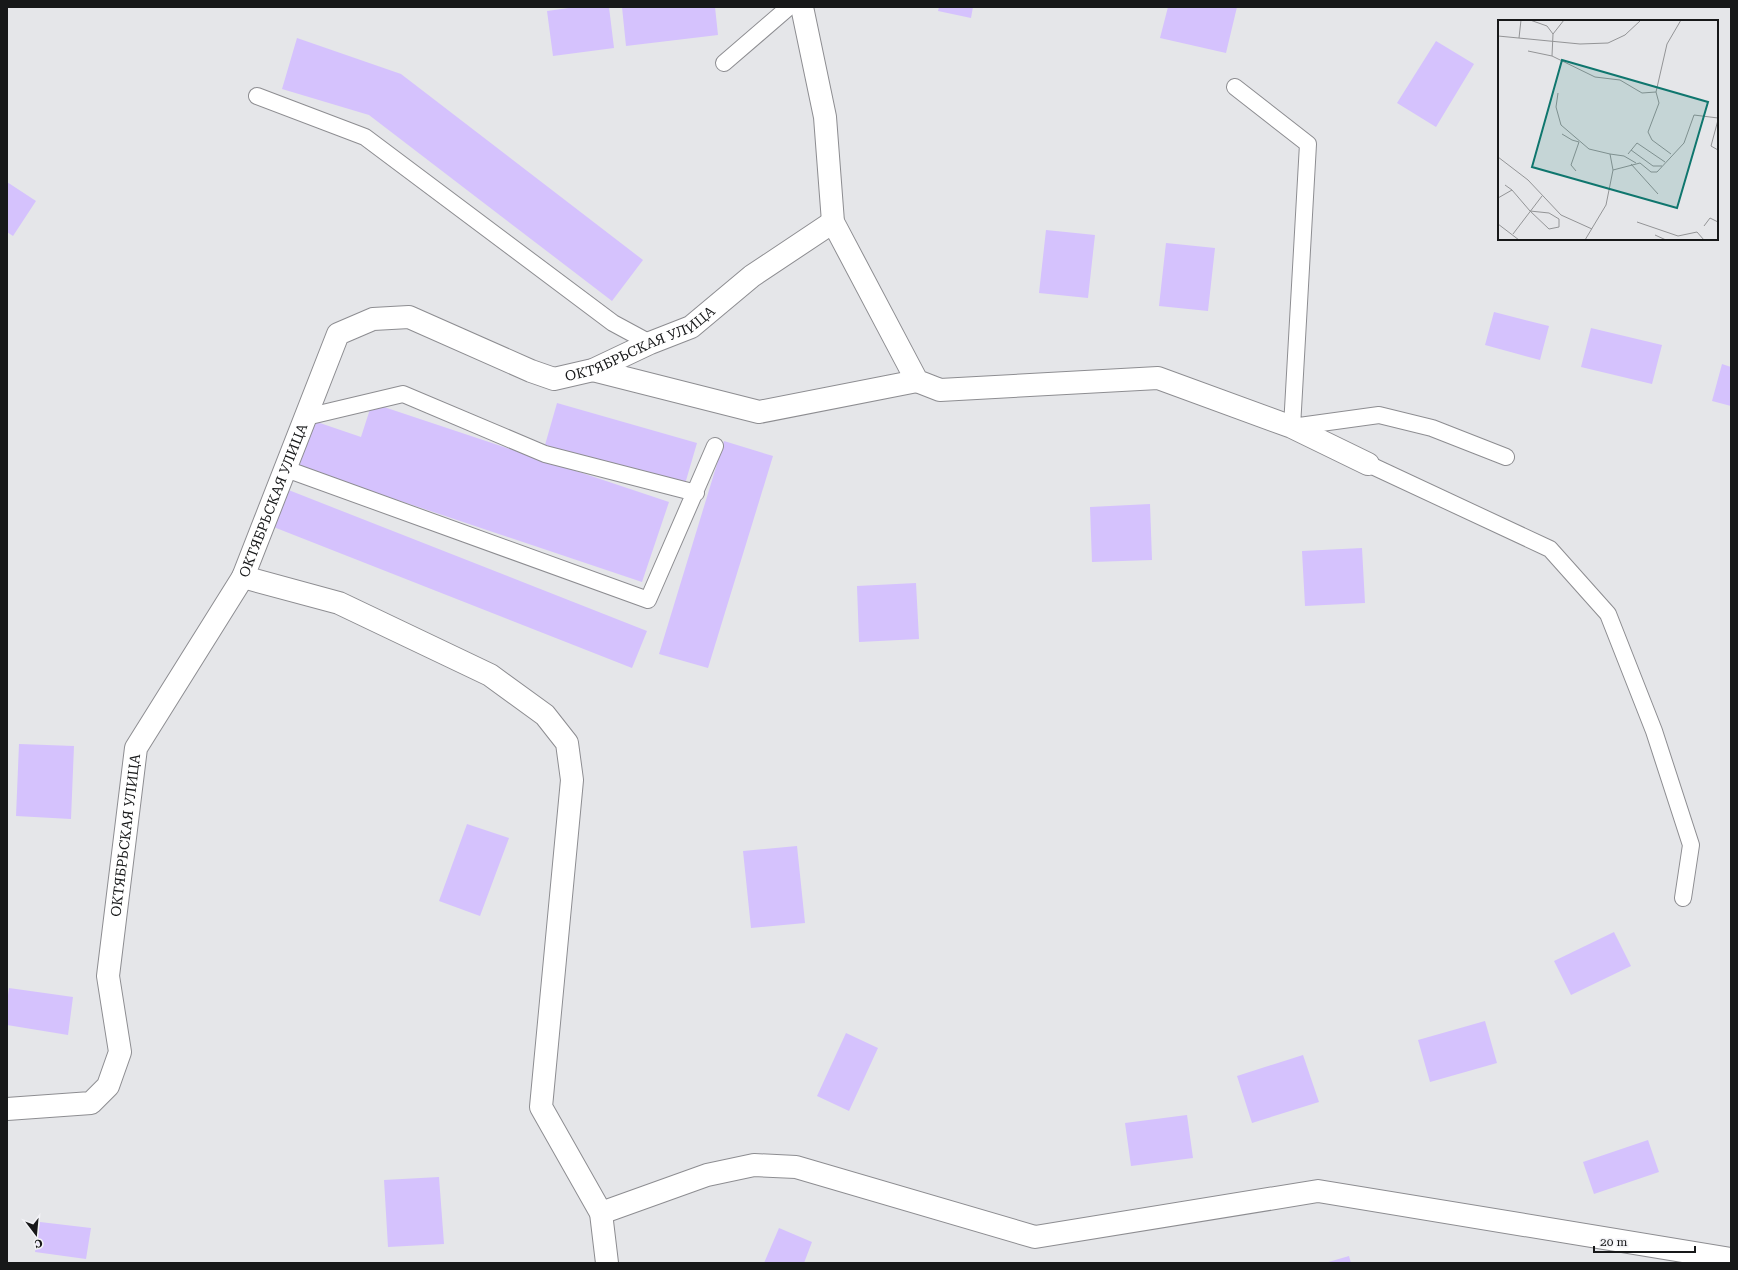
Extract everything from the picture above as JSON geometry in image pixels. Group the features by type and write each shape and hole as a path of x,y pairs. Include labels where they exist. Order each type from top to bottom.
{"street":[{"path":"802,7 825,117 833,222 918,381"},
{"name":"ОКТЯБРЬСКАЯ УЛИЦА","path":"7,1109 91,1103 108,1086 120,1052 108,976 136,748 243,577 338,334 373,319 409,317 532,372 554,379 594,370 650,343 692,327 752,276 833,222"},
{"path":"594,370 759,412 918,381 940,390 1158,378 1292,426 1368,464"},
{"path":"243,577 338,603 490,675 545,715 567,743 572,780 541,1107 600,1213 607,1263"},
{"path":"600,1213 707,1174 754,1165 782,1166 796,1167 1035,1237 1318,1191 1731,1259"}],"lane":[{"path":"724,63 789,7"},
{"path":"1235,88 1308,144 1292,426 1379,415 1432,428 1506,457"},
{"path":"257,96 365,137 613,322 650,343"},
{"path":"306,417 403,394 544,454 696,493"},
{"path":"286,469 648,600 696,493 715,446"},
{"path":"1368,464 1550,550 1608,614 1654,731 1692,845 1683,898"}],"building":[{"path":"576,7 609,7 614,48 553,56 547,11"},
{"path":"622,7 715,7 718,35 626,46"},
{"path":"939,7 973,7 971,18 938,11"},
{"path":"1168,7 1237,7 1226,53 1160,38"},
{"path":"297,38 401,74 643,260 612,301 369,115 282,89"},
{"path":"1436,41 1474,64 1436,127 1397,103"},
{"path":"7,182 36,201 13,236 7,232"},
{"path":"1046,230 1095,235 1088,298 1039,293"},
{"path":"1166,243 1215,248 1208,311 1159,306"},
{"path":"1494,312 1549,326 1540,360 1485,345"},
{"path":"1591,328 1662,345 1652,384 1581,367"},
{"path":"1722,364 1731,367 1731,406 1712,401"},
{"path":"372,403 669,502 642,582 299,467 314,421 361,437"},
{"path":"557,403 697,443 685,484 545,445"},
{"path":"724,441 773,456 708,668 659,654"},
{"path":"286,489 647,631 632,668 271,526"},
{"path":"1150,504 1152,560 1092,562 1090,507"},
{"path":"1362,548 1365,603 1305,606 1302,551"},
{"path":"916,583 919,639 859,642 857,586"},
{"path":"19,744 74,746 71,819 16,816"},
{"path":"467,824 509,838 480,916 439,901"},
{"path":"797,846 805,923 751,928 743,851"},
{"path":"1614,932 1631,966 1571,995 1554,961"},
{"path":"9,988 73,997 68,1035 7,1025 7,1002"},
{"path":"1485,1021 1497,1063 1430,1082 1418,1040"},
{"path":"846,1033 878,1048 849,1111 817,1096"},
{"path":"1303,1055 1319,1102 1252,1123 1237,1076"},
{"path":"1187,1115 1193,1158 1131,1166 1125,1123"},
{"path":"1648,1140 1659,1172 1594,1194 1583,1162"},
{"path":"439,1177 444,1244 388,1247 384,1180"},
{"path":"40,1222 91,1228 86,1259 35,1252"},
{"path":"779,1228 812,1242 804,1263 764,1263"},
{"path":"1349,1256 1351,1263 1325,1263"}]}
